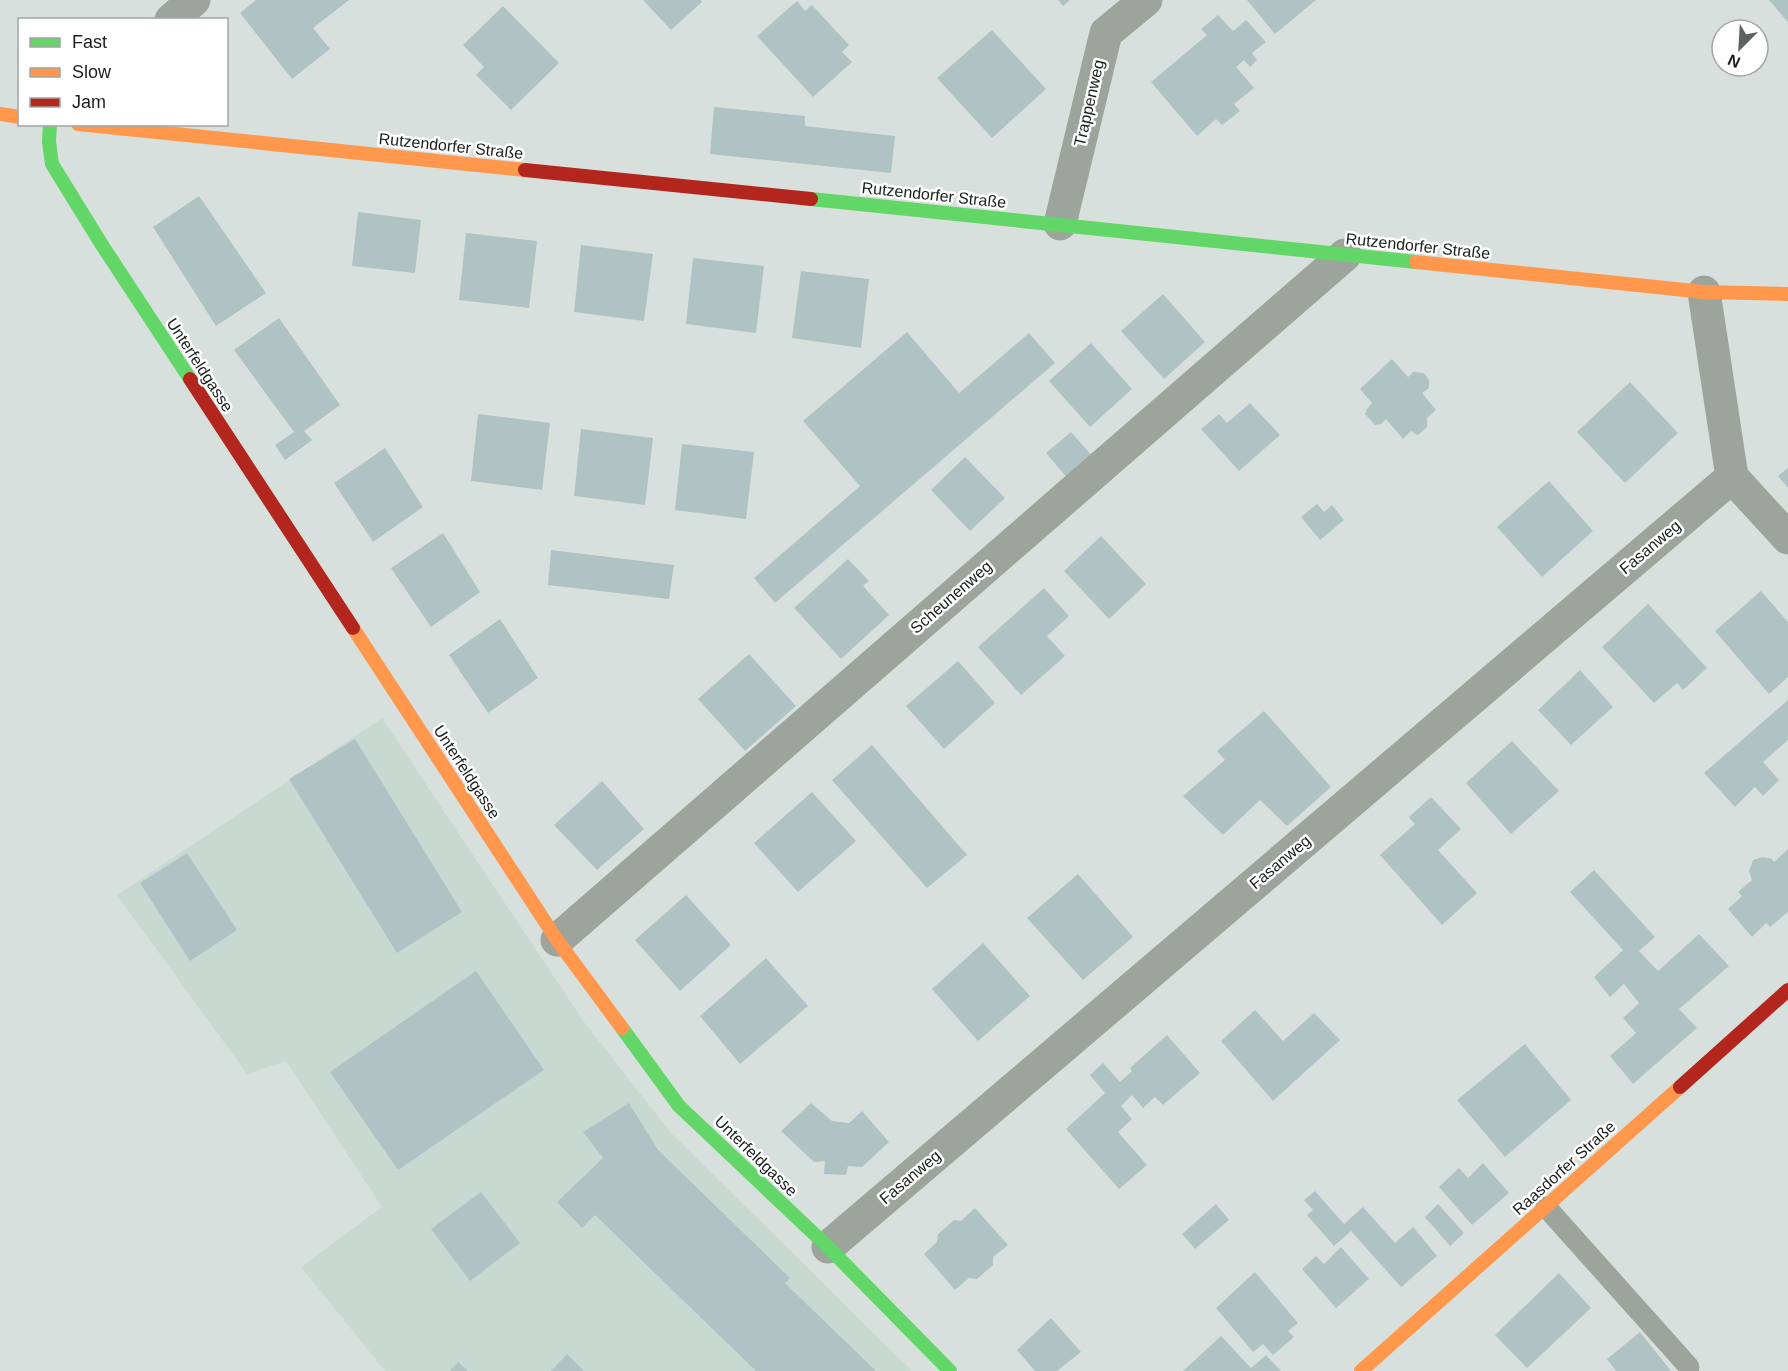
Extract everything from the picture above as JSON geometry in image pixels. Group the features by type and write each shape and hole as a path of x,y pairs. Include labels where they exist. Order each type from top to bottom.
{"street":[{"path":"173,18 194,0"},
{"name":"Trappenweg","path":"1060,224 1106,33 1146,0"},
{"path":"0,114 18,117"},
{"name":"Unterfeldgasse","path":"50,126 52,164 102,245 557,940 679,1106 828,1247 950,1371"},
{"name":"Rutzendorfer Straße","path":"97,126 1704,292 1788,294"},
{"name":"Scheunenweg","path":"557,940 1345,255"},
{"path":"1704,292 1732,477 1788,538"},
{"name":"Fasanweg","path":"828,1247 1732,477"},
{"name":"Raasdorfer Straße","path":"1361,1371 1788,990"}],"lane":[{"path":"1546,1207 1689,1367"}],"shaded area":[{"path":"382,718 584,1022 671,1133 912,1371 385,1371 301,1267 382,1207 286,1061 247,1074 117,895"}],"building":[{"path":"256,0 349,0 313,28 330,49 292,79 240,13"},
{"path":"643,0 701,0 702,2 671,30"},
{"path":"1058,0 1070,0 1063,6"},
{"path":"1247,0 1316,0 1275,34"},
{"path":"1769,0 1788,0 1788,22"},
{"path":"797,1 805,11 812,5 849,45 842,52 852,62 813,97 757,36"},
{"path":"503,6 559,63 511,110 476,75 484,67 463,45"},
{"path":"1218,15 1233,31 1246,20 1266,42 1252,53 1257,60 1250,67 1244,60 1236,67 1254,88 1234,104 1240,111 1222,125 1216,119 1197,136 1151,82 1207,35 1201,29"},
{"path":"992,30 1046,89 992,138 937,78"},
{"path":"714,107 805,116 805,126 895,136 891,173 710,154"},
{"path":"199,196 266,293 216,326 153,227"},
{"path":"358,212 421,220 415,273 352,266"},
{"path":"466,233 537,241 529,308 459,300"},
{"path":"581,245 653,254 644,321 574,312"},
{"path":"693,258 764,266 756,333 686,324"},
{"path":"801,271 869,279 861,348 792,338"},
{"path":"1163,294 1205,342 1164,379 1121,331"},
{"path":"279,318 340,405 304,431 312,440 285,460 275,445 294,432 234,350"},
{"path":"907,332 959,393 1029,333 1055,363 775,603 754,578 860,486 803,421"},
{"path":"1091,343 1132,389 1090,427 1049,381"},
{"path":"1392,359 1408,377 1413,372 1424,373 1429,380 1429,388 1422,393 1436,410 1427,418 1427,427 1418,435 1411,431 1403,439 1386,419 1381,424 1375,425 1365,414 1372,403 1360,389"},
{"path":"1630,382 1678,433 1625,483 1577,432"},
{"path":"1250,403 1280,435 1239,471 1201,429 1219,414 1227,423"},
{"path":"478,414 550,423 542,490 471,481"},
{"path":"581,429 653,438 645,505 574,496"},
{"path":"1071,432 1093,457 1068,479 1046,453"},
{"path":"682,444 754,452 746,519 675,510"},
{"path":"385,448 423,507 373,542 334,483"},
{"path":"965,457 1005,498 970,531 931,490"},
{"path":"1788,468 1788,488 1778,476"},
{"path":"1549,481 1593,531 1542,577 1497,527"},
{"path":"1317,504 1324,512 1332,505 1344,520 1320,540 1301,517"},
{"path":"443,533 480,592 431,627 391,568"},
{"path":"1101,536 1146,584 1109,619 1064,571"},
{"path":"551,550 674,565 669,599 548,585"},
{"path":"848,559 869,581 863,586 889,615 841,659 794,608"},
{"path":"1044,588 1069,616 1047,636 1065,656 1021,695 978,647"},
{"path":"1761,591 1788,622 1788,677 1769,694 1715,631"},
{"path":"1648,604 1707,668 1683,690 1677,683 1654,703 1602,647"},
{"path":"500,619 538,678 488,713 449,655"},
{"path":"749,654 796,706 745,751 698,699"},
{"path":"958,661 995,703 944,749 906,706"},
{"path":"1580,670 1613,707 1571,745 1538,710"},
{"path":"1788,700 1788,740 1763,762 1779,780 1763,796 1755,787 1735,807 1704,773"},
{"path":"1264,711 1331,787 1287,826 1260,800 1223,835 1183,796 1225,760 1217,751"},
{"path":"355,739 462,912 397,953 289,779"},
{"path":"1512,741 1559,791 1511,834 1466,783"},
{"path":"872,745 967,855 927,888 832,780"},
{"path":"602,781 644,829 597,870 554,825"},
{"path":"812,792 856,841 798,892 754,843"},
{"path":"1431,797 1461,829 1438,850 1477,893 1442,925 1380,855 1415,824 1409,817"},
{"path":"1788,849 1788,912 1770,927 1766,923 1752,937 1728,909 1742,896 1738,892 1752,880 1749,871 1753,860 1763,857 1772,859 1774,862"},
{"path":"187,853 237,930 190,961 140,883"},
{"path":"1594,870 1655,937 1639,951 1658,971 1699,934 1729,966 1679,1009 1697,1028 1633,1084 1610,1056 1636,1033 1623,1018 1639,1003 1624,984 1610,997 1594,977 1623,950 1570,892"},
{"path":"1078,874 1133,937 1083,980 1027,918"},
{"path":"686,895 731,945 680,991 635,940"},
{"path":"983,943 1030,996 978,1041 932,989"},
{"path":"766,958 808,1006 740,1064 700,1016"},
{"path":"476,971 544,1070 398,1170 330,1072"},
{"path":"1255,1010 1283,1041 1314,1013 1340,1040 1273,1101 1221,1041"},
{"path":"1167,1035 1200,1073 1163,1105 1155,1097 1143,1108 1132,1095 1121,1106 1132,1119 1118,1132 1147,1165 1119,1189 1066,1129 1105,1093 1090,1075 1103,1063 1120,1082 1132,1071 1130,1068"},
{"path":"1525,1044 1571,1100 1505,1157 1457,1100"},
{"path":"629,1103 658,1150 790,1278 785,1283 876,1371 756,1371 595,1215 582,1228 557,1202 603,1158 583,1132"},
{"path":"811,1103 832,1121 849,1123 862,1111 889,1142 862,1167 848,1166 846,1175 824,1174 825,1161 814,1162 781,1131"},
{"path":"1483,1163 1509,1193 1472,1225 1439,1187 1459,1168 1468,1178"},
{"path":"1315,1191 1344,1224 1363,1207 1395,1243 1413,1227 1437,1256 1401,1287 1351,1231 1334,1246 1307,1215 1313,1210 1304,1200"},
{"path":"481,1192 520,1243 470,1281 431,1229"},
{"path":"1216,1204 1229,1220 1195,1249 1182,1234"},
{"path":"1438,1204 1464,1233 1450,1246 1425,1217"},
{"path":"975,1208 1008,1245 993,1257 993,1265 977,1279 969,1278 955,1290 924,1254 937,1242 938,1234 954,1220 961,1221"},
{"path":"1341,1247 1369,1279 1336,1308 1302,1269 1316,1256 1324,1264"},
{"path":"1255,1272 1298,1323 1288,1331 1294,1337 1273,1355 1263,1344 1253,1352 1216,1308"},
{"path":"1559,1273 1591,1308 1527,1368 1495,1335"},
{"path":"1051,1318 1081,1352 1057,1371 1035,1371 1017,1350"},
{"path":"1640,1332 1671,1371 1616,1371 1607,1359"},
{"path":"1221,1336 1251,1368 1266,1355 1281,1371 1183,1371"},
{"path":"567,1354 584,1371 551,1371"},
{"path":"458,1362 468,1371 450,1371"}],"traffic: fast":[{"path":"50,126 52,164 190,379"},
{"path":"811,199 1416,262"},
{"path":"622,1028 679,1106 828,1247 950,1371"}],"traffic: slow":[{"path":"0,114 18,117"},
{"path":"97,126 525,170"},
{"path":"1416,262 1704,292 1788,294"},
{"path":"353,628 557,940 622,1028"},
{"path":"1361,1371 1680,1087"}],"traffic: jam":[{"path":"525,170 811,199"},
{"path":"190,379 353,628"},
{"path":"1680,1087 1788,990"}]}
